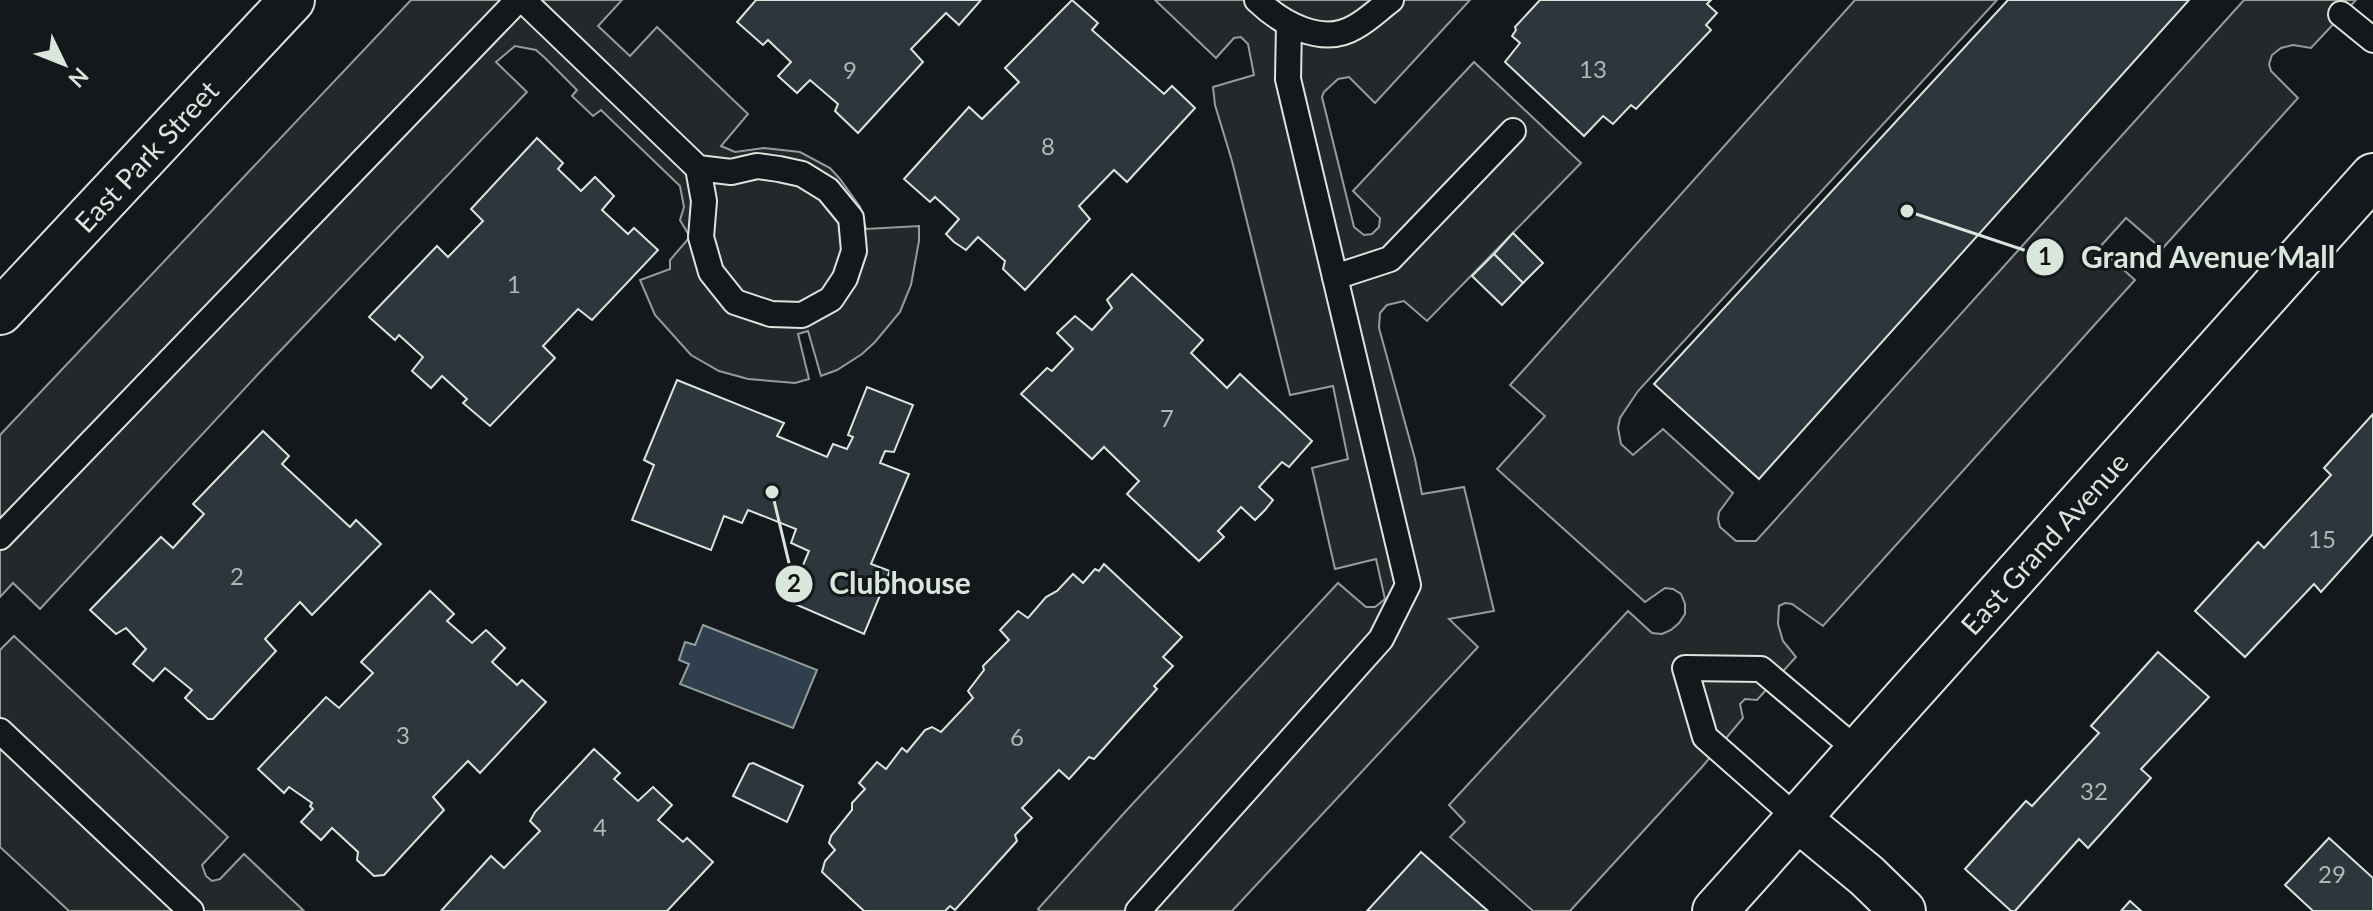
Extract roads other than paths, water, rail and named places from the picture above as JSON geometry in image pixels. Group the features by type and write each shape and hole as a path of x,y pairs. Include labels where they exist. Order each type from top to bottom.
{"street":[{"name":"East Park Street","path":"5,297 292,0"},
{"name":"East Grand Avenue","path":"1715,911 2373,176"},
{"path":"1798,819 1867,876 1903,911"}],"lane":[{"path":"0,537 521,0 698,168 704,201 701,237 711,272 735,302 771,314 802,315 831,299 845,278 854,251 851,218 828,190 802,174 779,169 757,166 731,172 698,168"},
{"path":"1257,0 1289,24 1320,34 1353,29 1391,0"},
{"path":"2341,14 2373,40"},
{"path":"1138,911 1381,639 1408,585 1288,79 1289,24"},
{"path":"1335,277 1390,259 1513,131"},
{"path":"1798,819 1705,737 1685,668 1761,669 1858,751"},
{"path":"0,731 191,911"}],"water":[{"path":"703,625 817,670 793,728 680,684 689,664 679,660 685,642 695,645"}],"place":[{"name":"Grand Avenue Mall","path":"1907,211"},
{"name":"Clubhouse","path":"772,492"}]}
